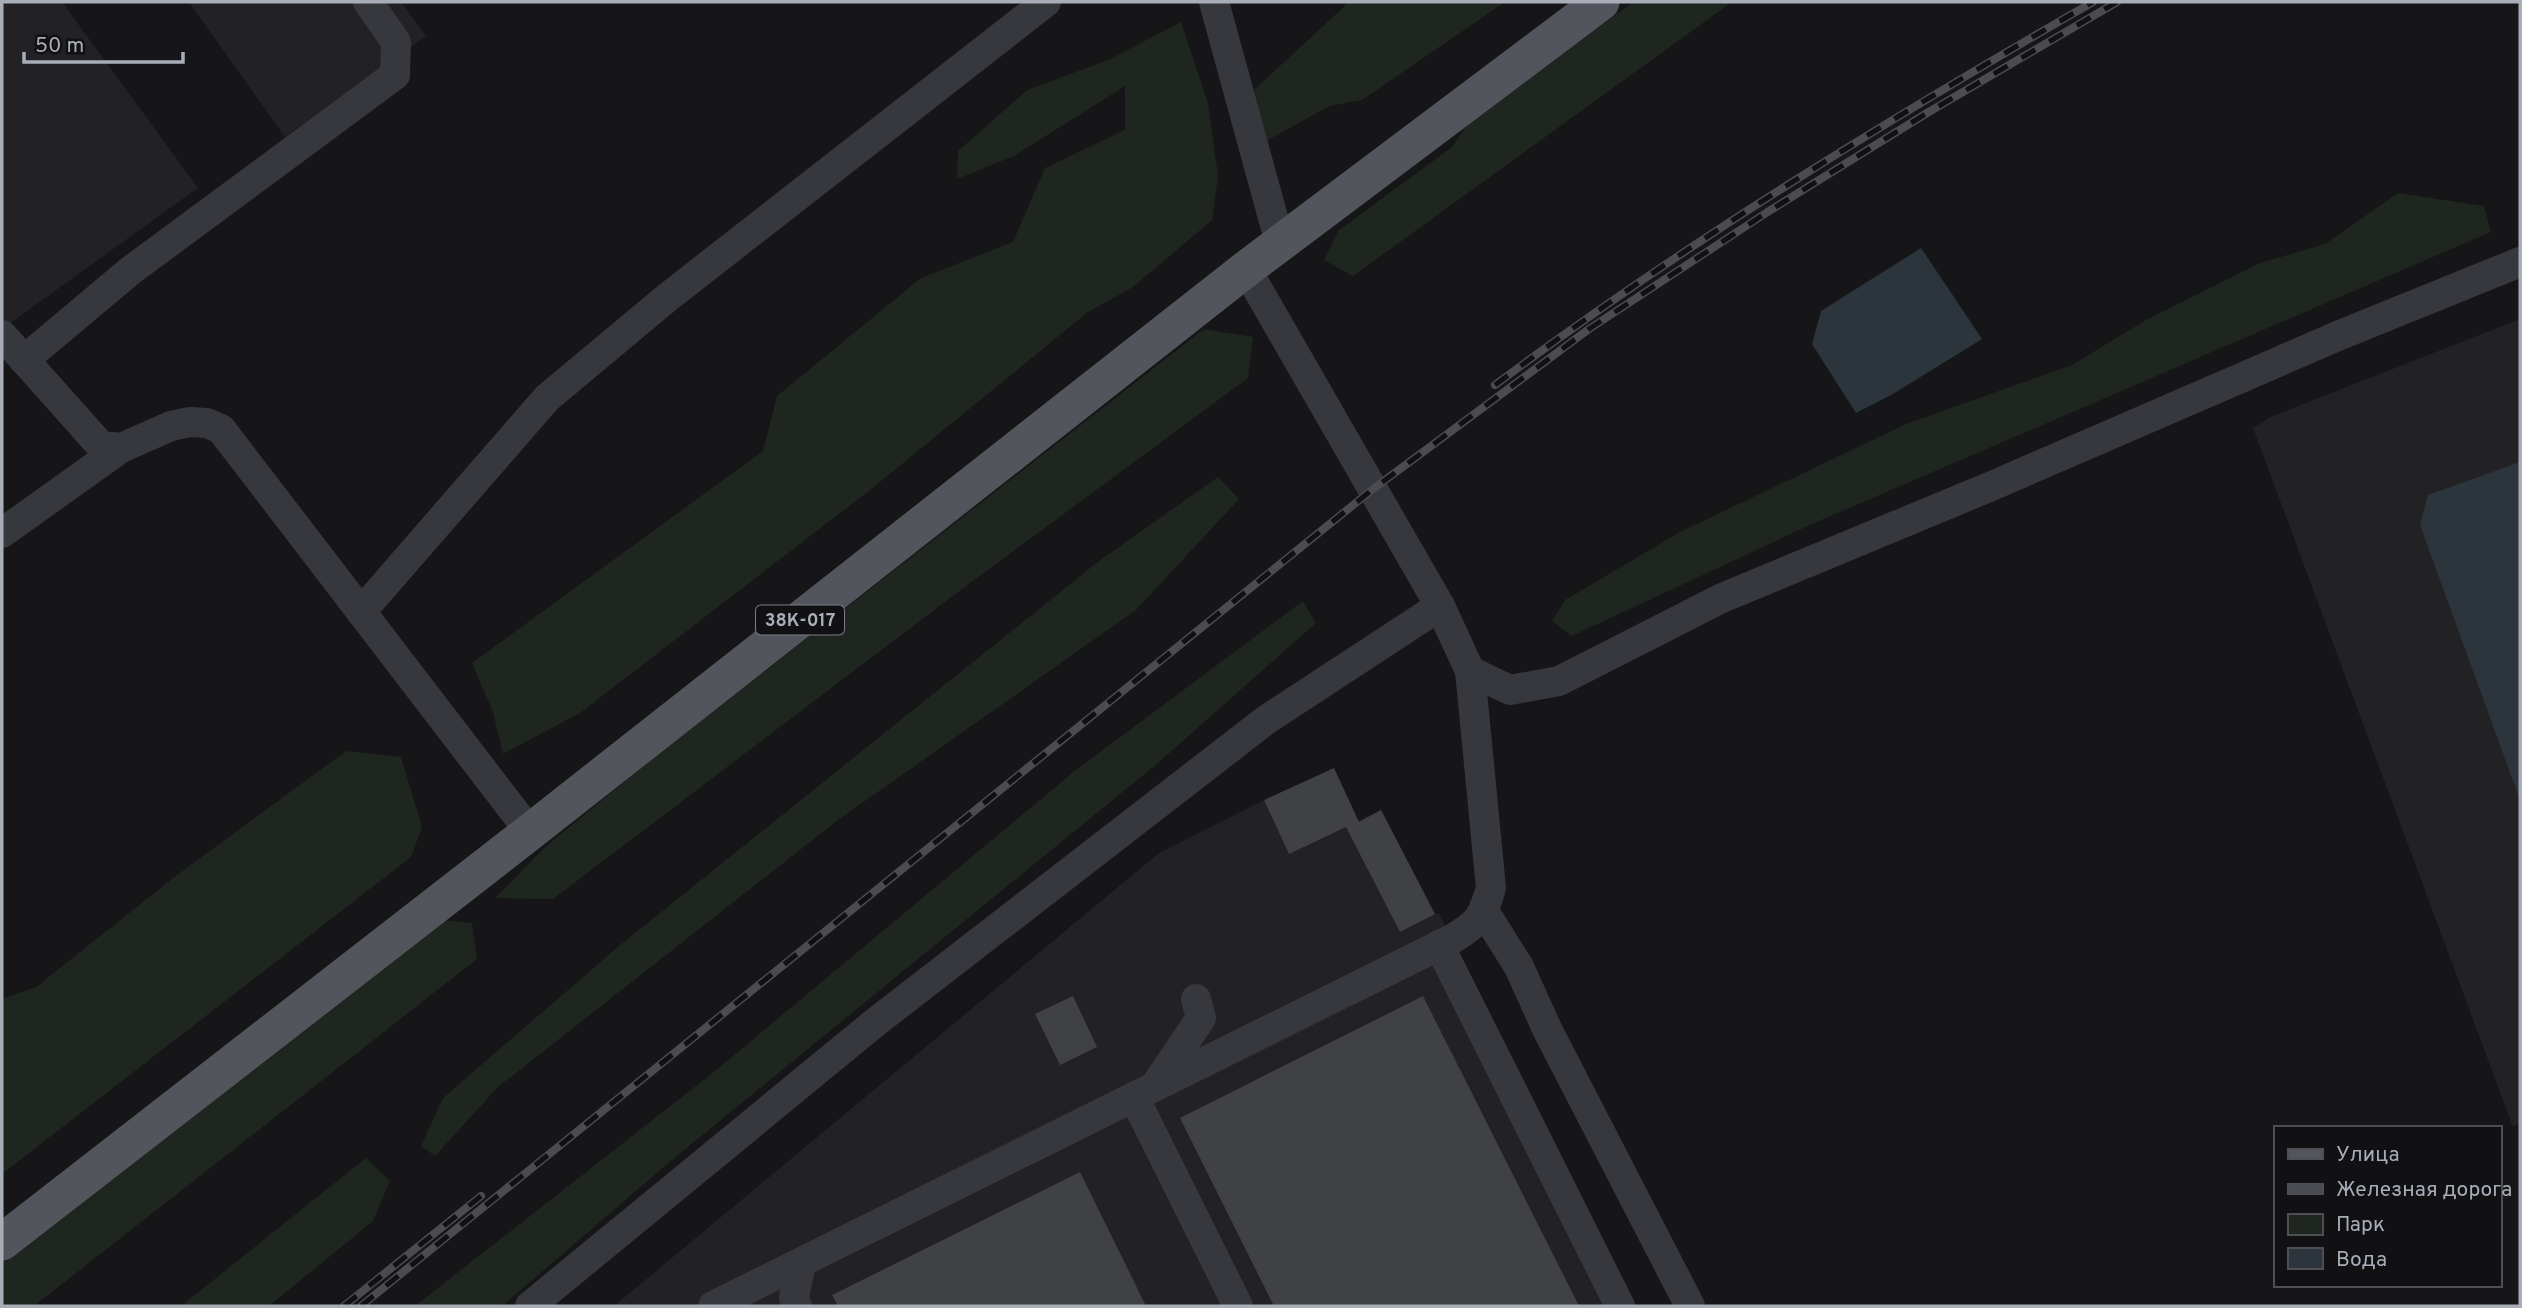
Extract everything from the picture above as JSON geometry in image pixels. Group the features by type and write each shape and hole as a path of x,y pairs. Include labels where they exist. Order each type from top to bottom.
{"main road":[{"name":"38К-017","path":"2,1242 530,832 1246,268 1601,2"}],"street":[{"path":"24,360 130,271 395,75 396,42 368,2"},
{"path":"361,612 547,398 668,297 1046,2"},
{"path":"1214,2 1280,243"},
{"path":"1470,671 1510,690 1559,681 1722,598 1994,485 2340,335 2520,262"},
{"path":"713,1306 1439,945 1473,926 1485,911 1491,888 1470,671 1440,606 1246,268"},
{"path":"2,335 101,446 121,448"},
{"path":"2,533 121,448 171,426 190,422 207,423 221,429 530,832"},
{"path":"530,1306 877,1021 1266,720 1440,606"},
{"path":"1485,911 1519,967 1548,1031 1690,1306"},
{"path":"1439,945 1620,1306"},
{"path":"1144,1092 1200,1018 1196,999"},
{"path":"1144,1092 1238,1306"},
{"path":"797,1306 794,1297 801,1263"}],"shaded area":[{"path":"2,2 62,2 198,188 2,329"},
{"path":"189,2 401,2 426,36 285,137"},
{"path":"2520,319 2520,1124 2513,1127 2253,428 2270,417"},
{"path":"1264,800 1358,821 1381,810 1435,914 1439,913 1636,1306 614,1306 1159,853"}],"green space":[{"path":"1349,2 1505,2 1362,100 1329,106 1263,143 1254,90"},
{"path":"1634,2 1732,2 1353,276 1324,260 1338,231 1452,147 1474,115"},
{"path":"1181,22 1208,103 1218,176 1212,220 1133,287 1088,312 870,490 580,713 503,754 493,712 472,663 763,451 777,396 921,278 1013,242 1045,168 1125,130 1125,86 1014,156 957,179 958,151 1027,90 1108,60"},
{"path":"2398,193 2484,206 2491,232 1812,524 1572,636 1552,621 1565,600 1680,532 1906,424 2072,365 2146,320 2260,263 2325,244"},
{"path":"1204,329 1253,337 1248,378 958,592 553,899 495,898 545,847 656,756"},
{"path":"1218,477 1239,499 1136,610 838,820 498,1087 435,1156 421,1146 443,1098 620,945 1099,561"},
{"path":"1303,601 1316,623 1158,763 672,1160 502,1306 415,1306 715,1071 1076,770"},
{"path":"346,751 401,757 422,827 411,857 2,1174 2,999 36,987 177,875"},
{"path":"441,920 472,923 477,959 34,1306 2,1306 2,1260"},
{"path":"366,1158 390,1181 373,1221 269,1306 181,1306"}],"water":[{"path":"1921,248 1982,339 1893,394 1856,413 1812,344 1821,311"},
{"path":"2520,462 2520,800 2420,525 2428,495"}],"building":[{"path":"1334,768 1359,822 1381,810 1435,914 1400,932 1346,827 1289,854 1264,800"},
{"path":"1073,996 1097,1047 1060,1065 1035,1014"},
{"path":"1423,996 1579,1306 1274,1306 1180,1118"},
{"path":"1080,1172 1146,1306 838,1306 832,1295"}],"railway":[{"path":"1495,385 1640,282 1788,184 2093,2"},
{"path":"361,1306 1373,489 1589,329 1766,213 1927,113 2117,2"},
{"path":"344,1306 481,1196"}]}
